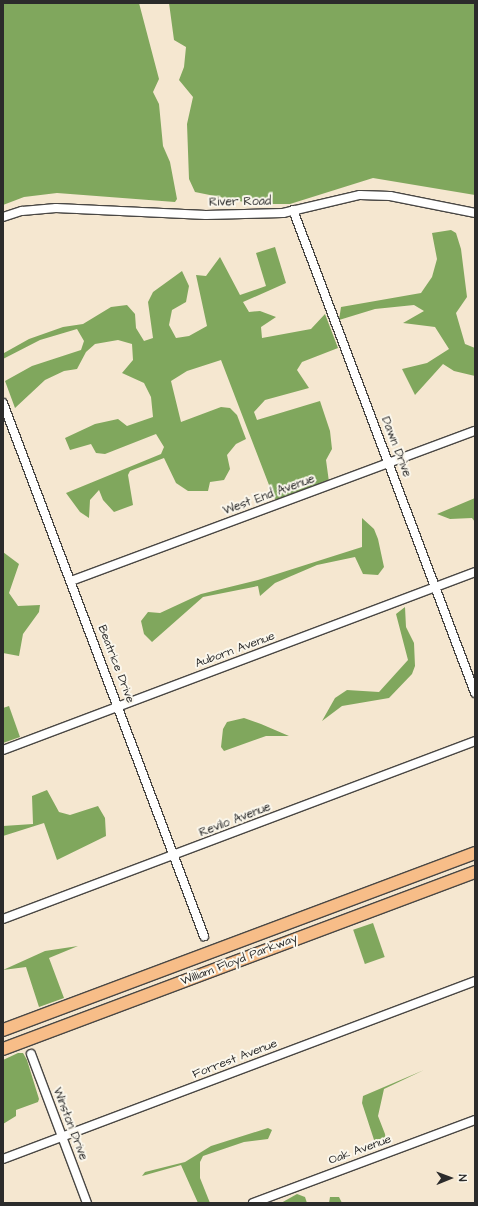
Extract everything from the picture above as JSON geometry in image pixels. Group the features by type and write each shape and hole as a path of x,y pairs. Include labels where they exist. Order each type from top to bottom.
{"highway":[{"name":"William Floyd Parkway","path":"3,1030 475,853"},
{"name":"William Floyd Parkway","path":"3,1049 475,872"}],"street":[{"name":"River Road","path":"3,217 22,211 56,208 206,215 293,210 360,195 390,196 475,213"},
{"name":"Dawn Drive","path":"293,210 475,693"},
{"name":"Beatrice Drive","path":"3,403 119,706 204,936"},
{"name":"West End Avenue","path":"71,581 475,431"},
{"name":"Auborn Avenue","path":"3,750 475,572"},
{"name":"Revilo Avenue","path":"3,919 175,856 475,742"},
{"name":"Forrest Avenue","path":"3,1159 475,981"},
{"name":"Winston Drive","path":"31,1054 87,1203"},
{"name":"Oak Avenue","path":"253,1203 475,1120"}],"green space":[{"path":"3,3 139,3 159,79 153,92 159,104 163,146 170,162 177,199 175,202 57,193 24,197 3,205"},
{"path":"169,3 475,3 475,195 373,178 290,204 254,204 195,192 189,179 187,124 193,97 179,80 184,67 186,47 174,40"},
{"path":"451,230 456,233 461,249 467,297 456,313 465,344 475,348 475,376 454,371 443,364 415,395 402,369 427,363 449,349 435,327 403,323 424,311 414,305 375,309 339,320 341,307 421,293 432,277 437,259 432,233"},
{"path":"275,247 286,283 243,302 249,312 260,311 276,317 261,327 262,338 311,329 325,314 338,348 302,362 297,370 309,388 265,400 254,412 257,420 320,401 330,431 332,449 326,460 329,482 277,500 274,498 221,360 187,371 171,381 181,422 221,407 230,408 237,415 246,439 236,444 227,455 230,469 224,480 210,482 208,491 188,491 176,483 164,458 130,471 128,475 133,505 114,512 103,500 99,490 90,500 89,518 80,512 66,493 161,454 164,447 156,434 105,454 96,453 91,444 70,450 65,438 95,424 118,419 127,426 153,417 151,397 144,383 122,373 133,360 132,344 118,340 95,344 86,352 77,369 64,371 45,380 15,408 5,381 32,366 81,350 84,341 77,329 40,340 3,359 4,353 29,339 63,327 83,324 111,307 127,305 135,314 136,328 144,341 153,338 148,302 153,292 182,271 189,286 186,302 172,310 169,325 176,338 189,336 207,326 196,275 206,276 220,257 240,295 266,286 256,253"},
{"path":"475,498 475,522 472,518 450,519 437,514"},
{"path":"362,518 374,529 378,539 384,567 378,575 363,574 355,557 317,565 275,583 260,596 258,586 203,597 152,642 144,634 141,621 148,612 160,613 201,594 258,580 362,547"},
{"path":"3,552 19,564 9,593 18,606 40,605 39,612 23,634 19,656 3,653"},
{"path":"405,607 406,627 414,643 415,666 412,674 389,698 342,706 322,721 335,698 347,690 379,692 408,660 396,614"},
{"path":"9,706 20,737 3,743 3,708"},
{"path":"244,718 289,736 266,736 224,751 221,747 223,729 227,722"},
{"path":"47,790 59,812 70,815 98,806 105,818 106,836 57,860 44,823 3,836 3,826 33,824 32,796"},
{"path":"373,923 385,957 365,964 353,930"},
{"path":"78,946 49,958 64,998 39,1007 26,967 3,970 45,951"},
{"path":"18,1053 23,1053 27,1060 39,1099 38,1102 16,1110 16,1116 3,1124 3,1060"},
{"path":"424,1070 384,1089 378,1116 385,1134 386,1144 375,1143 362,1103 363,1096"},
{"path":"268,1128 272,1130 268,1139 244,1142 203,1156 200,1162 200,1178 210,1203 198,1203 181,1165 142,1176 145,1172 185,1162 211,1146"},
{"path":"297,1194 305,1197 307,1203 281,1203"},
{"path":"330,1197 339,1197 342,1203 329,1203"}]}
